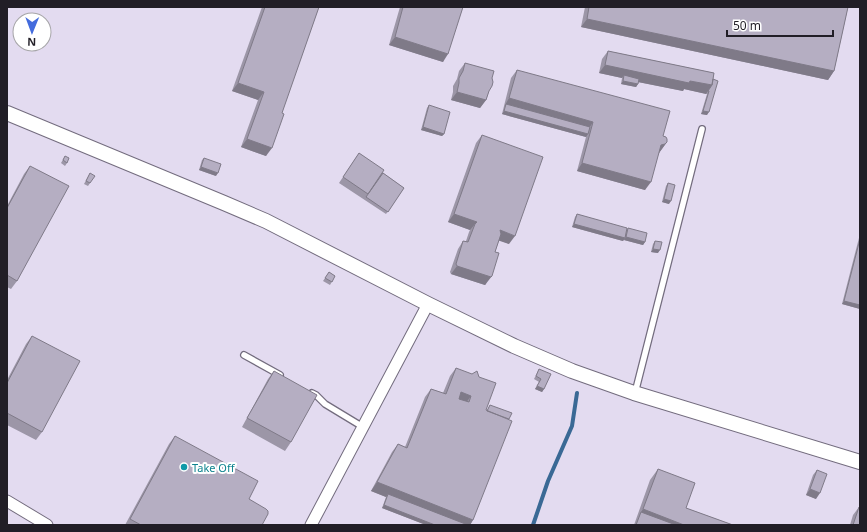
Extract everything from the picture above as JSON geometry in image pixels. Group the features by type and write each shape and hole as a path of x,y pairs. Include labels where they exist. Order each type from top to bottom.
{"street":[{"path":"7,113 266,221 428,304 514,346 565,368 634,393 860,462"},
{"path":"311,525 428,304"},
{"path":"7,501 47,525"}],"lane":[{"path":"634,393 702,130"},
{"path":"244,355 283,377"},
{"path":"310,391 325,404 363,427"}],"building":[{"path":"265,7 319,7 282,113 284,114 272,148 247,139 264,92 238,83"},
{"path":"403,7 463,7 448,54 395,37"},
{"path":"589,7 848,7 834,71 587,19"},
{"path":"608,51 714,73 712,85 690,81 689,83 605,65"},
{"path":"465,63 494,71 492,86 486,100 457,92 459,78"},
{"path":"517,70 670,111 663,136 666,137 667,142 661,145 651,182 582,163 593,122 509,98"},
{"path":"624,75 639,79 638,84 623,81"},
{"path":"713,79 718,81 709,112 703,111 708,91 712,85"},
{"path":"506,104 590,127 588,134 504,111"},
{"path":"429,105 450,112 444,134 423,127"},
{"path":"482,135 543,157 515,236 500,230 501,234 495,252 499,253 491,277 457,266 456,264 463,241 468,242 477,222 454,214"},
{"path":"359,153 384,170 368,194 343,177"},
{"path":"65,156 69,158 67,163 63,160"},
{"path":"204,158 221,164 218,173 201,167"},
{"path":"30,166 69,186 17,281 7,275 7,208"},
{"path":"90,173 95,176 90,183 86,181"},
{"path":"383,173 404,188 388,212 366,197"},
{"path":"668,183 675,185 671,201 664,199"},
{"path":"577,214 627,228 625,238 574,224"},
{"path":"628,228 647,233 645,242 626,237"},
{"path":"860,239 860,305 844,301"},
{"path":"655,241 662,242 660,250 653,249"},
{"path":"329,272 335,276 332,282 325,278"},
{"path":"32,336 80,361 42,432 7,413 7,383"},
{"path":"456,368 472,374 477,371 479,377 496,383 486,410 512,421 473,520 377,482 398,444 407,448 431,389 446,394","holes":["461,392 471,396 469,402 459,399"]},
{"path":"539,369 551,374 544,389 537,386 541,379 536,376"},
{"path":"274,371 317,395 291,442 247,418"},
{"path":"490,405 512,413 509,419 487,411"},
{"name":"Take Off","path":"175,436 258,481 249,499 268,511 262,525 141,525 130,519"},
{"path":"658,469 695,483 686,508 733,525 684,525 643,509"},
{"path":"817,470 827,474 820,493 810,489"},
{"path":"388,494 468,525 435,525 384,505"},
{"path":"859,507 860,525 853,525"},
{"path":"641,512 676,525 636,525"}],"waterway":[{"path":"533,525 548,481 572,426 577,393"}],"place":[{"name":"Take Off","path":"184,467"}]}
